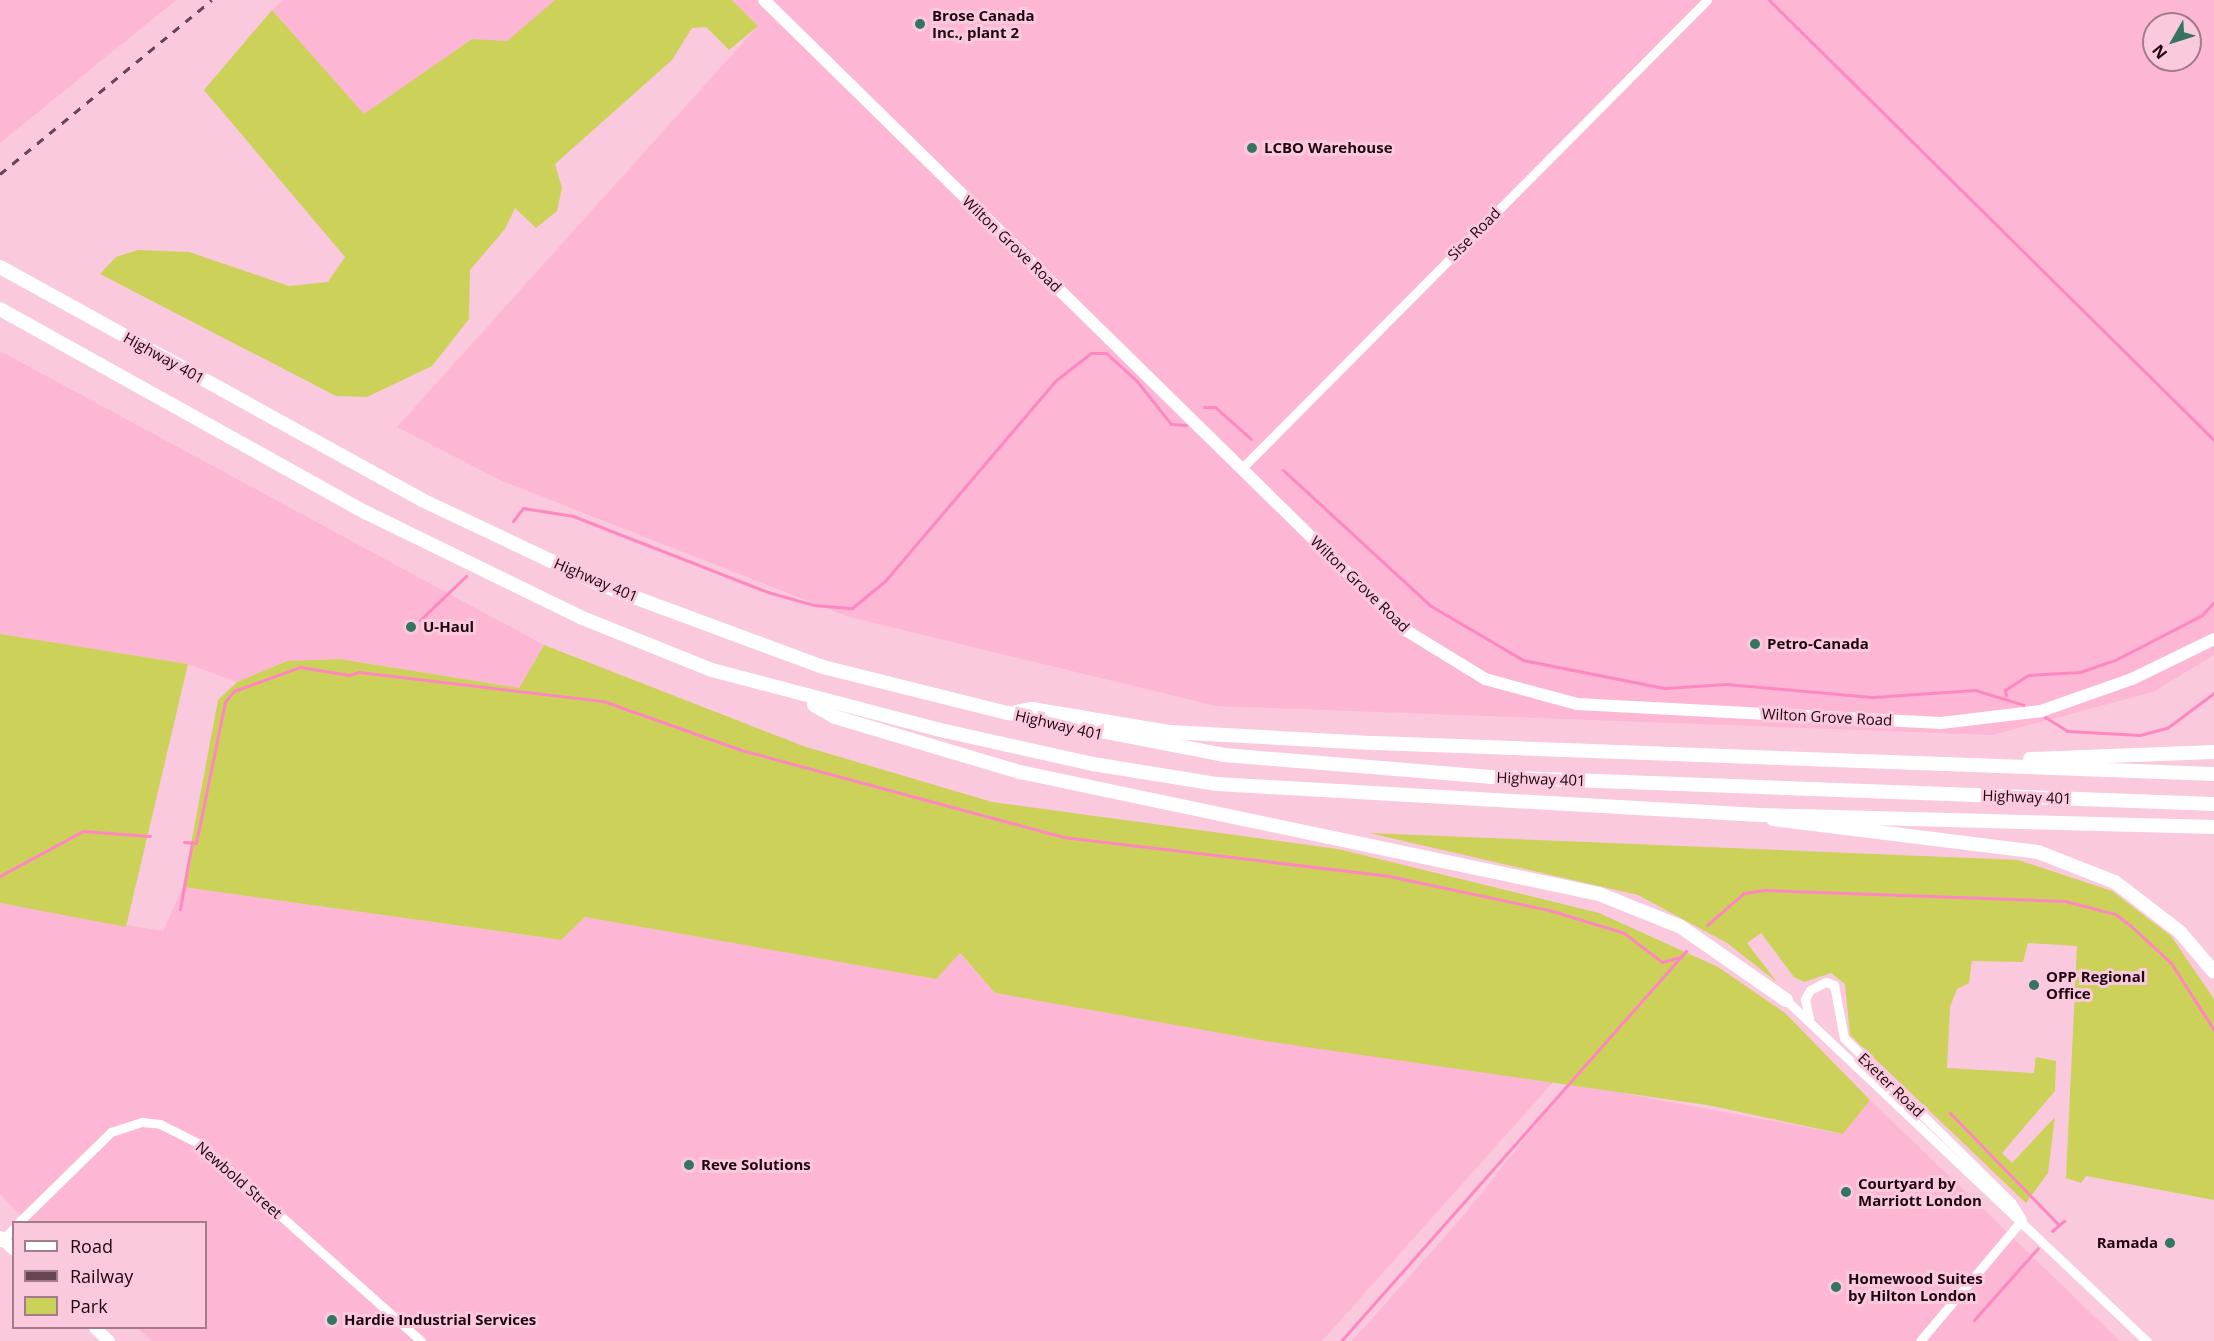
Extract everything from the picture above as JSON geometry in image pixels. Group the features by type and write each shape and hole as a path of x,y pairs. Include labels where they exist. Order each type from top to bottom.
{"highway":[{"name":"Highway 401","path":"0,267 422,500 604,586 823,667 1008,713 1224,755 1491,777 2214,804"},
{"name":"Highway 401","path":"0,309 461,561 580,617 712,670 796,696 1092,764 1217,784 1759,815 2214,827"},
{"path":"796,696 835,717 1020,772 1599,894 1681,927 1786,1000"},
{"path":"1008,713 1032,709 1170,732 2214,774"},
{"path":"1976,765 2010,759 2214,752"},
{"path":"1759,815 1786,824 2038,852 2115,882 2180,932 2214,972"}],"main road":[{"name":"Wilton Grove Road","path":"764,0 1407,632 1485,679 1577,704 1941,723 2041,711 2132,679 2214,639"},
{"path":"96,1329 109,1341"}],"street":[{"name":"Sise Road","path":"1241,469 1707,0"},
{"name":"Exeter Road","path":"1813,1025 1805,1010 1810,990 1826,982 1834,985 1844,1038 2011,1202 2022,1221"},
{"name":"Exeter Road","path":"1786,1000 2004,1210 2022,1221 2146,1341"},
{"name":"Newbold Street","path":"19,1221 102,1138 126,1125 160,1124 200,1144 421,1341"},
{"path":"1920,1341 2022,1221"}],"shaded area":[{"path":"0,0 176,0 0,143"},
{"path":"283,0 555,0 507,42 472,39 363,115 272,10"},
{"path":"730,0 2214,0 2214,655 2153,692 1992,735 1216,706 849,617 502,481 397,427 757,27"},
{"path":"0,351 544,645 519,688 340,659 287,661 237,682 188,664 0,634"},
{"path":"183,887 560,940 585,917 936,979 959,953 995,993 1265,1041 1554,1081 1322,1341 152,1341 139,1329 207,1329 207,1221 26,1221 0,1194 0,903 163,931"},
{"path":"1569,1083 1842,1134 1870,1100 2120,1341 1352,1341 1464,1215"}],"green space":[{"path":"555,0 732,0 758,26 729,50 706,27 692,28 672,60 555,164 562,188 557,211 536,228 515,208 505,229 470,270 469,319 432,366 367,397 336,396 100,274 116,257 138,250 189,252 289,286 328,282 345,257 204,90 272,10 364,114 472,39 507,41"},
{"path":"0,634 188,664 126,927 0,903"},
{"path":"544,645 803,746 992,802 1338,849 1599,913 1718,967 1785,1013 1870,1100 1843,1134 1707,1105 1265,1041 995,993 960,953 936,979 585,917 561,940 183,887 218,700 237,682 287,661 340,659 519,688"},
{"path":"1369,833 2018,860 2112,891 2171,936 2214,999 2214,1200 2086,1176 2081,1183 2066,1178 2077,946 2028,943 2023,962 1972,961 1969,983 1957,989 1950,1007 1947,1068 2034,1073 2036,1057 2056,1061 2055,1091 2002,1153 2012,1163 2055,1117 2048,1173 2026,1203 1850,1035 1845,984 1831,973 1804,982 1794,977 1761,933 1747,943 1777,982 1727,943 1638,895"}],"waterway":[{"path":"1769,0 2214,440"},
{"path":"513,521 523,508 573,516 771,593 814,605 852,608 885,581 1055,381 1091,353 1106,353 1136,380 1171,424 1186,425"},
{"path":"1204,407 1215,407 1251,439"},
{"path":"1283,470 1431,606 1523,660 1665,688 1726,684 1873,697 1975,690 2024,705"},
{"path":"420,620 466,576"},
{"path":"2006,695 2005,690 2028,675 2080,672 2115,660 2202,615 2214,602"},
{"path":"184,842 196,843 225,702 234,691 300,667 349,675 359,672 603,701 741,750 1063,837 1384,875 1549,910 1624,933 1662,962 1681,957"},
{"path":"2045,717 2067,731 2140,735 2167,728 2214,693"},
{"path":"0,876 83,831 150,836"},
{"path":"180,909 192,842"},
{"path":"1707,925 1744,893 1765,890 2065,901 2115,914 2131,926 2171,963 2214,1030"},
{"path":"1341,1341 1686,951"},
{"path":"1950,1113 2059,1225"},
{"path":"2052,1231 2064,1221"},
{"path":"1974,1320 2038,1248"}],"railway":[{"path":"0,174 212,0"}],"place":[{"name":"Brose Canada Inc., plant 2","path":"920,24"},
{"name":"LCBO Warehouse","path":"1252,148"},
{"name":"U-Haul","path":"411,627"},
{"name":"Petro-Canada","path":"1755,644"},
{"name":"OPP Regional Office","path":"2034,985"},
{"name":"Reve Solutions","path":"689,1165"},
{"name":"Courtyard by Marriott London","path":"1846,1192"},
{"name":"Ramada","path":"2170,1243"},
{"name":"Homewood Suites by Hilton London","path":"1836,1287"},
{"name":"Hardie Industrial Services","path":"332,1320"}]}
